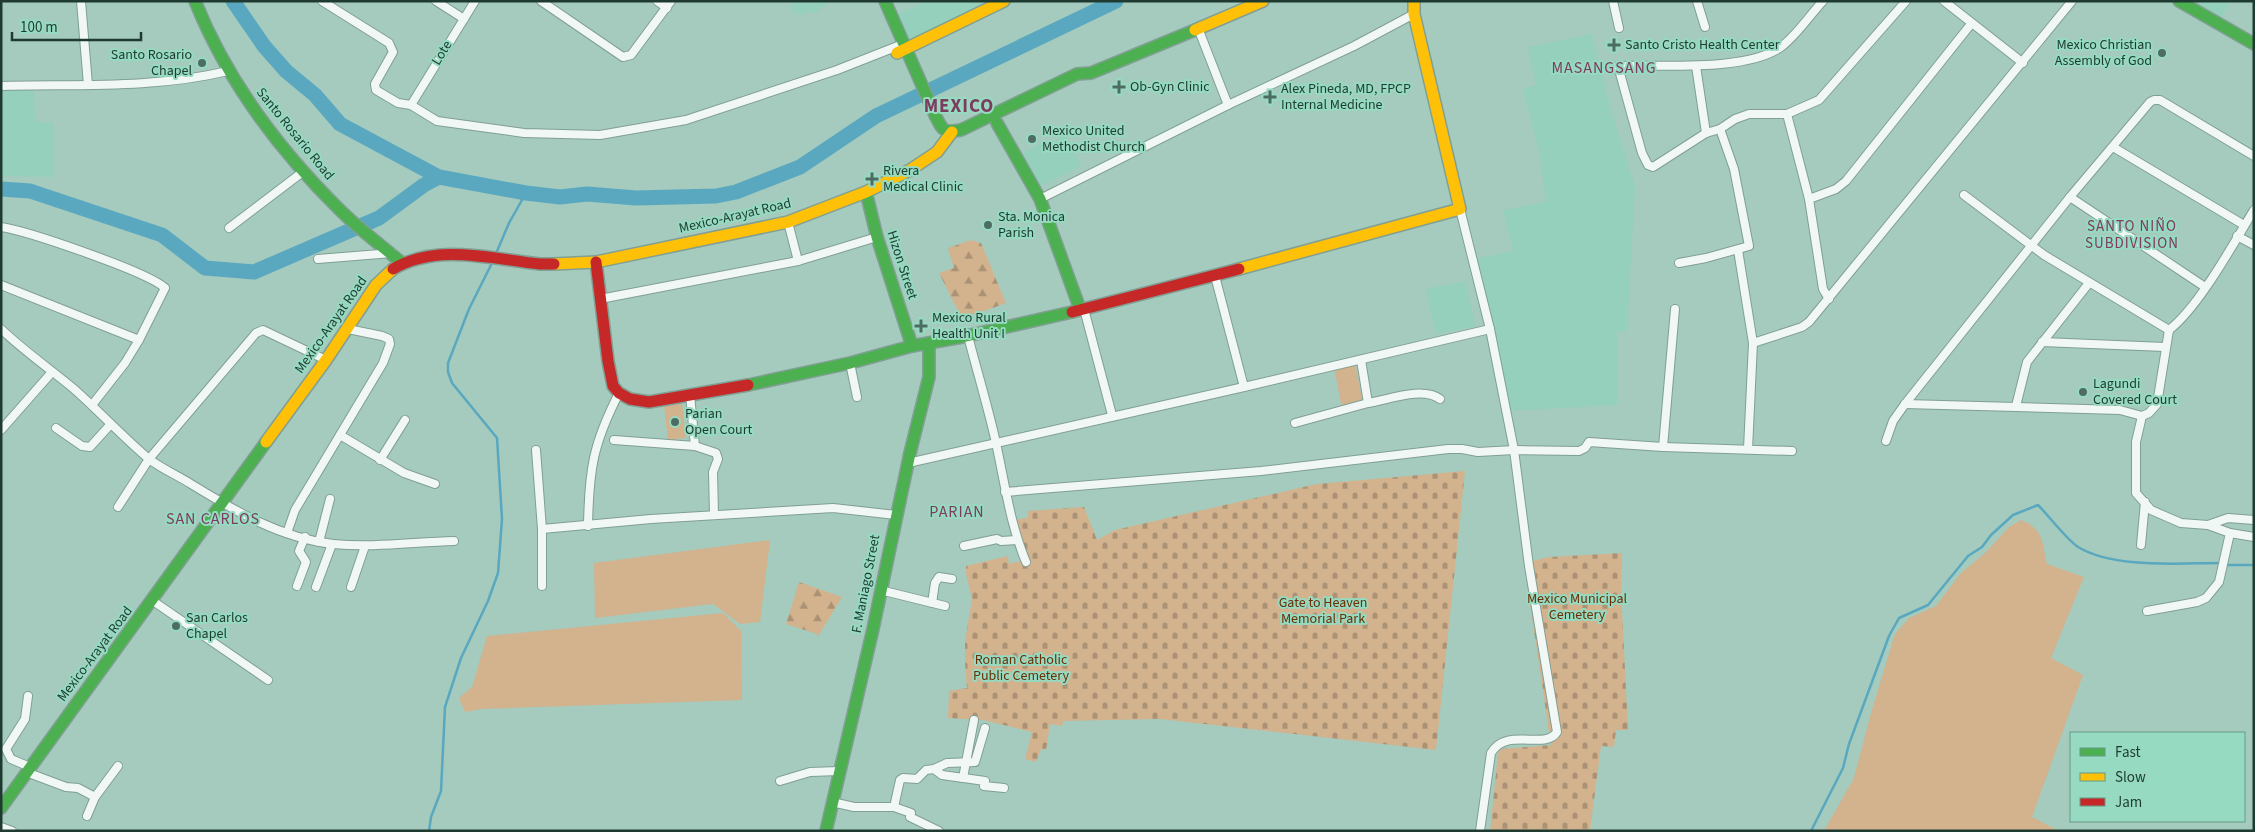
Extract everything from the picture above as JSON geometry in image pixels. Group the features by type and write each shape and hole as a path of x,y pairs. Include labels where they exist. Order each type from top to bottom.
{"main road":[{"name":"Santo Rosario Road","path":"195,1 209,36 228,71 255,111 304,171 342,212 392,252 402,263"},
{"path":"874,1 900,48 931,116 935,133 940,139 949,137 1077,74 1091,73"},
{"path":"884,1 900,48"},
{"path":"900,48 1004,1"},
{"path":"949,137 954,143 962,140 1080,82 1091,73 1263,1"},
{"path":"596,262 610,376 619,393 630,398 649,402 850,363 912,346 968,336 1082,309 1215,276 1460,209 1414,14 1414,1"},
{"path":"2186,3 2254,44"},
{"path":"996,122 1040,199 1082,309"},
{"name":"Mexico-Arayat Road","path":"1,808 154,601 348,329 376,285 389,271 402,263 429,255 448,254 506,261 568,264 596,262 788,222 866,192 910,170 937,152 949,137"},
{"name":"Hizon Street","path":"866,192 877,237 912,346"},
{"name":"F. Maniago Street","path":"826,831 929,376 929,343"}],"street":[{"path":"81,1 88,85"},
{"path":"322,1 390,43 393,52 375,84 376,90 398,103 411,105 437,121 524,133 600,135 686,120 799,84 900,48"},
{"path":"436,1 464,19"},
{"name":"Lote","path":"411,105 475,1"},
{"path":"541,1 623,57 631,55 669,5 656,1"},
{"path":"1613,1 1619,28"},
{"path":"1697,1 1706,27"},
{"path":"1822,1 1792,37 1767,55 1748,60 1696,66 1655,64 1618,66 1642,153 1648,165 1653,167 1706,133 1720,129 1735,119 1749,114 1787,114 1819,100 1906,1"},
{"path":"1944,1 2022,63"},
{"path":"1753,343 1802,327 1829,299 2072,1"},
{"path":"1040,199 1228,105 1354,46 1414,14"},
{"path":"1809,199 1836,189 1846,181 1972,24"},
{"path":"1198,28 1228,105"},
{"path":"1696,66 1706,133"},
{"path":"1,86 151,84 195,79 228,71"},
{"path":"1886,440 1893,421 1905,404 2070,197 2154,100 2160,100 2254,156"},
{"path":"1787,114 1809,199 1823,289 1829,299"},
{"path":"1680,263 1749,246 1734,169 1720,129"},
{"path":"2113,147 2244,225"},
{"path":"229,228 304,171"},
{"path":"1964,195 2032,246 2089,283 2169,330"},
{"path":"2070,197 2205,287"},
{"path":"1460,209 1490,329 1514,450 1530,566 1557,732 1554,736 1547,739 1515,739 1502,741 1496,745 1490,754 1480,831"},
{"path":"1905,404 2120,410 2142,416 2149,413 2157,404 2161,390 2165,347 2169,330 2187,312 2205,287 2254,210"},
{"path":"788,222 798,261"},
{"path":"1,227 84,253 160,283 165,288 139,340 125,363 92,406"},
{"path":"2237,236 2254,245"},
{"path":"600,299 798,261 877,237"},
{"path":"1738,250 1753,343 1748,449"},
{"path":"318,259 392,252"},
{"path":"1215,276 1244,388"},
{"path":"2016,406 2027,362 2089,283"},
{"path":"1,285 139,340"},
{"path":"1082,309 1112,416"},
{"path":"1663,447 1675,310"},
{"path":"1,329 92,406 149,459 251,520 319,542 332,544 365,546 454,541"},
{"path":"287,532 295,510 383,363 390,344 389,340 382,336 348,329"},
{"path":"908,463 1244,388 1490,329"},
{"path":"118,507 149,459 259,330 326,360"},
{"path":"968,336 996,444 1017,540 1026,562"},
{"path":"2042,342 2165,347"},
{"path":"1361,360 1368,403"},
{"path":"850,363 857,397"},
{"path":"1,430 52,372"},
{"path":"588,526 589,480 594,450 600,431 619,393"},
{"path":"1295,423 1404,394 1432,395 1440,400"},
{"path":"690,395 695,446"},
{"path":"2142,416 2136,442 2136,493 2151,510 2180,523 2208,525 2230,533 2254,536"},
{"path":"380,460 405,420"},
{"path":"56,428 82,446 90,447 110,424"},
{"path":"340,435 410,476 434,484"},
{"path":"614,440 695,446 716,453 718,456 713,472 714,514"},
{"path":"1005,492 1261,471 1448,449 1478,452 1514,450 1579,451 1585,448 1589,442 1663,447 1792,451"},
{"path":"536,450 542,529 542,586"},
{"path":"319,542 330,499"},
{"path":"2141,545 2145,502"},
{"path":"542,529 714,514 833,508 896,515"},
{"path":"2208,525 2228,518 2254,520"},
{"path":"2147,611 2197,602 2206,598 2219,582 2230,533"},
{"path":"297,586 306,562 300,551 305,537"},
{"path":"964,546 997,539 1001,541 1017,540"},
{"path":"316,587 332,544"},
{"path":"351,587 365,546"},
{"path":"932,603 936,580 939,577 952,579"},
{"path":"880,590 945,606"},
{"path":"154,601 268,680"},
{"path":"28,696 25,719 6,749 11,759 66,787 78,788 95,797"},
{"path":"963,778 974,720"},
{"path":"894,807 900,780 903,778 917,779 926,770 934,769 947,763 975,762 985,728"},
{"path":"87,816 95,797 118,766"},
{"path":"934,769 942,775 985,781 984,786 1004,788"},
{"path":"780,780 810,772 839,771"},
{"path":"832,802 854,807 894,807 911,814 910,818 939,831"},
{"path":"1,827 12,831"}],"shaded area":[{"path":"793,1 831,1 815,13 809,11 802,15 791,10"},
{"path":"926,1 992,1 911,42 897,15"},
{"path":"2199,1 2230,1 2222,17 2197,4"},
{"path":"1592,34 1612,114 1635,187 1627,331 1617,331 1617,405 1504,411 1470,260 1513,251 1503,210 1546,202 1540,154 1523,89 1536,85 1528,47"},
{"path":"34,86 35,122 54,123 53,177 1,176 1,87"},
{"path":"1065,135 1082,166 1036,189 1018,156 1045,141 1048,145"},
{"path":"1466,281 1475,326 1436,334 1426,289"}],"green space":[{"path":"971,240 981,243 1006,303 962,319 939,273 954,268 948,248"},
{"path":"1355,363 1363,404 1342,408 1334,367"},
{"name":"Parian Open Court","path":"682,404 686,438 668,440 664,406"},
{"name":"Gate to Heaven Memorial Park","path":"1465,471 1436,750 1160,719 1063,721 1062,726 1050,724 1046,750 1041,749 1036,762 1025,759 1032,732 983,720 948,718 949,691 967,688 965,641 972,599 966,566 1008,556 1009,564 1024,560 1013,520 1028,518 1028,511 1084,507 1097,540 1115,530 1317,484"},
{"path":"2021,520 2034,528 2041,537 2047,564 2084,577 2051,658 2083,675 2032,817 2059,831 1824,831 1854,778 1895,634 1909,618 1936,606 1960,574 1986,552 2009,527"},
{"path":"770,540 760,622 740,624 713,604 595,618 594,563"},
{"name":"Mexico Municipal Cemetery","path":"1622,553 1621,590 1628,730 1616,730 1614,747 1601,746 1590,831 1490,831 1498,754 1501,749 1551,745 1524,563 1549,557"},
{"path":"799,582 842,597 817,638 817,634 786,624"},
{"path":"723,613 741,631 742,700 481,709 465,712 459,698 472,687 487,636"}],"waterway":[{"path":"233,1 264,46 286,71 315,95 340,124 439,177 526,193 560,197 587,194 636,198 716,196 736,192 800,167 876,116 1116,1"},
{"path":"1,189 30,191 162,235 205,268 254,272 379,218 424,185 439,177"},
{"path":"495,256 509,223 526,193"},
{"path":"429,831 431,817 441,791 445,707 461,658 488,601 498,573 502,519 497,438 452,383 448,372 448,363 469,309 493,261"},
{"path":"1811,831 1843,768 1849,744 1889,636 1899,618 1928,605 1968,556 1982,547 1991,535 2013,515 2038,505 2074,544 2093,554 2110,559 2167,564 2221,563"},
{"path":"2225,565 2254,565"}],"traffic: fast":[{"path":"195,1 208,31 239,87 276,139 341,211 402,263"},
{"path":"885,1 938,120 942,128 947,131 961,130 1077,74 1091,73 1195,30"},
{"path":"2179,1 2254,44"},
{"path":"997,123 1040,199 1080,309"},
{"path":"866,192 877,237 912,346"},
{"path":"748,385 850,363 912,346 962,337 1072,312"},
{"path":"826,831 873,629 910,453 929,377 929,343"},
{"path":"1,808 266,442"}],"traffic: slow":[{"path":"897,53 1004,1"},
{"path":"1195,30 1263,1"},
{"path":"1239,269 1460,209 1414,14 1414,1"},
{"path":"554,264 596,262 788,222 866,192 910,170 937,152 952,132"},
{"path":"266,442 326,360 376,285 393,269"}],"traffic: jam":[{"path":"393,269 410,261 446,255 465,255 554,264"},
{"path":"596,262 608,361 613,386 619,393 630,399 649,402 748,385"},
{"path":"1072,312 1239,269"}],"place":[{"name":"Santo Cristo Health Center","path":"1614,45"},
{"name":"Mexico Christian Assembly of God","path":"2162,53"},
{"name":"Santo Rosario Chapel","path":"202,63"},
{"name":"Ob-Gyn Clinic","path":"1119,87"},
{"name":"Alex Pineda, MD, FPCP Internal Medicine","path":"1270,97"},
{"name":"Mexico United Methodist Church","path":"1032,139"},
{"name":"Rivera Medical Clinic","path":"872,179"},
{"name":"Sta. Monica Parish","path":"988,225"},
{"name":"Mexico Rural Health Unit I","path":"921,326"},
{"name":"Lagundi Covered Court","path":"2083,392"},
{"name":"Parian Open Court","path":"675,422"},
{"name":"San Carlos Chapel","path":"176,626"}],"district":[{"name":"MASANGSANG","path":"1604,68"},
{"name":"MEXICO","path":"959,106"},
{"name":"SANTO NIÑO SUBDIVISION","path":"2132,234"},
{"name":"PARIAN","path":"957,512"},
{"name":"SAN CARLOS","path":"213,519"}],"park label":[{"name":"Roman Catholic Public Cemetery","path":"1021,668"}]}
